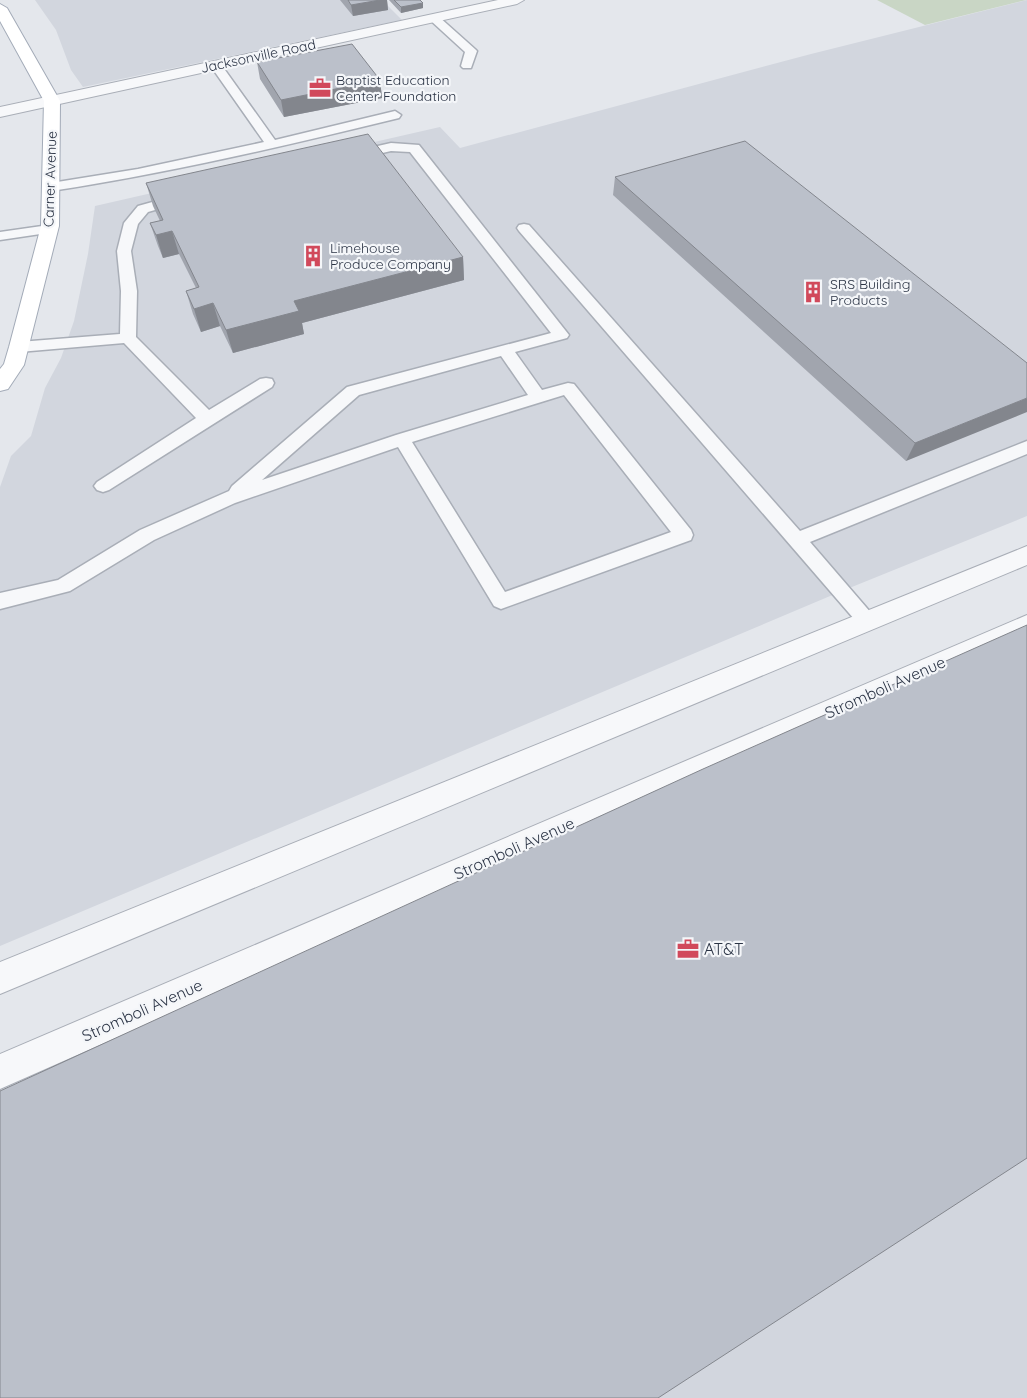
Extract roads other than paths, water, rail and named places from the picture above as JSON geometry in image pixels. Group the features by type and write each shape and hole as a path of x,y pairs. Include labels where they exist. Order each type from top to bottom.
{"main road":[{"path":"0,8 52,100"},
{"name":"Carner Avenue","path":"0,384 14,365 49,229 52,100"}],"street":[{"name":"Jacksonville Road","path":"0,112 517,0"},
{"path":"0,978 1027,555"},
{"name":"Stromboli Avenue","path":"0,1072 1027,625"}],"lane":[{"path":"434,18 471,51 467,66"},
{"path":"216,65 272,145"},
{"path":"51,187 96,181 272,145 395,115"},
{"path":"229,498 353,391 562,335 414,148 392,147 333,160"},
{"path":"196,194 143,208 131,223 124,251 129,291 128,338 206,419"},
{"path":"524,228 868,621"},
{"path":"0,236 49,229"},
{"path":"19,347 128,338"},
{"path":"505,350 537,396"},
{"path":"103,486 206,419 266,383"},
{"path":"0,601 63,586 147,535 229,498 402,439 568,388 684,535 501,601 402,439"},
{"path":"797,540 1027,447"}],"place":[{"name":"Baptist Education Center Foundation","path":"320,88"},
{"name":"Limehouse Produce Company","path":"313,256"},
{"name":"SRS Building Products","path":"813,292"},
{"name":"AT&T","path":"688,949"}]}
